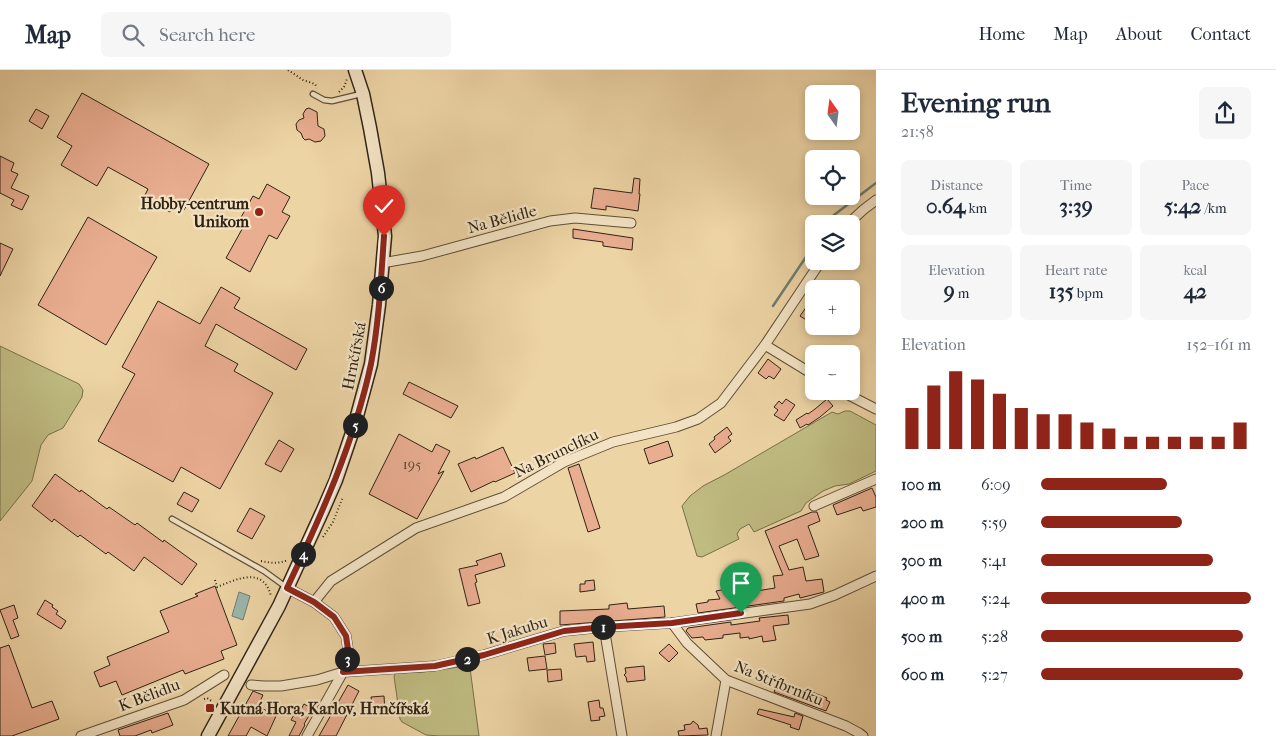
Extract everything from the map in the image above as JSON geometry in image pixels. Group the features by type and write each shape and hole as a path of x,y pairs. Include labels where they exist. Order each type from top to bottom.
{"main road":[{"name":"Hrnčířská","path":"208,736 287,588 327,502 358,413 372,354 379,305 384,236 378,173 370,128 362,94 352,72"}],"street":[{"path":"858,215 876,200"},
{"name":"Na Bělidle","path":"382,263 422,256 550,221 575,218 631,223"},
{"name":"Na Brunclíku","path":"314,602 331,581 416,528 504,497 564,462 613,442 676,427 698,419 721,403 765,345 815,270"},
{"path":"765,345 805,369"},
{"path":"859,400 876,409"},
{"path":"814,506 876,479"},
{"name":"K Jakubu","path":"251,685 281,686 317,680 343,672 435,666 484,655 564,631 672,623 810,604 876,576"},
{"path":"287,588 314,602 334,617 346,636 349,656 343,672 307,736"},
{"name":"Na Stříbrníku","path":"672,623 687,643 726,680 846,726 863,736"},
{"path":"604,627 622,736"},
{"name":"K Bělidlu","path":"81,736 184,700 224,675"},
{"path":"716,736 726,680"}],"lane":[{"path":"313,94 324,100 332,101 362,94"},
{"path":"172,519 264,571 287,588"}],"path":[{"path":"288,70 303,80 315,84 321,92"},
{"path":"339,100 336,94 344,87 352,72"},
{"path":"259,560 275,563 287,560 291,556"},
{"path":"214,580 217,587 239,578 259,579 268,586 272,598 270,601"},
{"path":"210,708 213,702"}],"shaded area":[{"path":"0,346 79,384 83,390 82,397 63,428 48,435 41,445 32,481 0,521"},
{"path":"850,411 876,425 876,471 849,484 835,486 823,491 806,503 801,511 754,532 749,524 740,529 737,534 739,539 702,557 697,556 682,506 690,496 703,486 832,412 838,414"},
{"path":"467,666 470,668 479,736 426,735 402,722 394,676 396,673 423,672"}],"water":[{"path":"239,592 250,596 243,620 232,616"}],"building":[{"path":"82,93 209,164 184,210 175,205 170,212 144,197 148,189 108,167 97,186 61,165 72,146 57,137"},
{"path":"309,108 317,112 318,126 324,129 325,136 321,141 305,140 297,130 296,124 304,118 303,114"},
{"path":"36,109 49,116 42,129 29,121"},
{"path":"0,156 14,163 11,171 18,174 11,188 29,196 22,210 11,205 14,200 0,193"},
{"path":"634,178 640,179 638,211 606,206 606,210 591,208 594,188 632,193"},
{"path":"267,184 290,197 282,212 290,216 277,239 269,235 250,272 226,258 246,222 240,219 253,196 259,199"},
{"path":"88,217 157,257 106,345 38,305"},
{"path":"573,229 633,238 632,250 603,246 603,242 573,238"},
{"path":"0,243 13,249 0,276"},
{"path":"221,287 240,298 234,308 307,349 296,370 216,324 205,346 238,364 234,371 273,393 220,489 181,467 173,482 98,441 135,374 122,367 158,301 200,324"},
{"path":"805,309 805,319 800,316"},
{"path":"768,359 781,369 774,379 769,376 766,379 758,373"},
{"path":"409,382 458,406 451,418 403,394"},
{"path":"786,399 795,405 784,421 774,415 778,410 774,407 779,401 782,404"},
{"path":"826,400 833,406 808,425 800,428 796,420"},
{"path":"727,427 732,434 728,437 731,441 715,453 709,444 715,439 714,437"},
{"path":"399,434 432,452 436,444 450,451 438,474 444,471 417,519 369,494"},
{"path":"279,440 294,449 281,472 265,464"},
{"path":"668,441 673,456 649,464 644,449"},
{"path":"503,447 515,473 471,492 458,464 475,457 476,459"},
{"path":"579,464 600,528 588,532 568,468"},
{"path":"55,474 107,509 109,507 135,525 137,523 163,542 164,540 197,564 182,585 144,557 134,571 80,535 78,537 54,519 52,522 32,506"},
{"path":"872,488 876,497 876,507 863,511 861,507 837,515 833,505"},
{"path":"184,492 199,500 192,512 177,504"},
{"path":"250,508 265,516 252,539 237,531"},
{"path":"812,512 817,512 820,521 808,526 819,556 805,560 797,539 779,546 789,570 803,567 806,581 822,579 824,592 800,598 799,594 784,598 784,601 698,613 696,604 720,599 716,591 732,588 732,582 737,581 736,573 746,571 750,592 775,588 773,576 783,575 765,531"},
{"path":"501,553 505,566 475,575 480,603 468,606 459,569 478,565 476,561"},
{"path":"594,580 595,590 580,592 580,584 585,584 585,581"},
{"path":"215,586 237,645 221,651 224,659 185,674 183,670 122,695 116,681 100,687 94,672 110,665 107,657 169,632 160,611 198,596 195,594"},
{"path":"45,600 58,611 56,614 66,621 61,629 37,614"},
{"path":"627,603 628,609 664,606 665,617 560,625 560,611 609,609 609,605"},
{"path":"14,605 18,618 13,620 19,636 11,639 0,610"},
{"path":"788,615 789,624 773,626 776,640 763,642 762,636 749,639 749,637 740,638 740,633 723,635 723,638 705,640 703,637 692,638 686,631 688,628 731,622 731,625 760,621 759,618"},
{"path":"593,642 595,661 587,662 586,656 576,657 574,644"},
{"path":"555,643 556,653 545,655 543,644"},
{"path":"669,644 678,653 669,662 659,653"},
{"path":"9,645 32,708 52,701 59,719 12,736 0,736 0,648"},
{"path":"545,656 547,669 529,671 527,658"},
{"path":"644,666 645,680 627,682 624,675 626,673 625,668"},
{"path":"561,669 562,680 548,682 547,670"},
{"path":"777,684 798,692 799,690 807,692 807,690 827,698 826,700 830,702 826,711 774,692"},
{"path":"348,685 359,691 336,736 319,736"},
{"path":"253,691 263,695 258,706 276,716 267,736 251,727 246,736 228,736"},
{"path":"384,696 385,712 373,713 371,697"},
{"path":"599,700 600,708 603,708 605,716 599,717 600,720 591,721 588,702"},
{"path":"304,704 313,709 299,736 289,736 296,722 291,720 295,713 298,715"},
{"path":"759,709 794,717 795,713 803,716 799,730 790,727 791,725 757,714"},
{"path":"168,713 173,725 152,733 151,730 135,736 120,736 118,730"},
{"path":"693,721 698,725 699,729 707,728 708,735 679,736 678,731 685,730 684,725 691,724"}],"waterway":[{"path":"834,215 876,183"},
{"path":"773,306 805,258"}],"place":[{"name":"Hobby-centrum Unikom","path":"259,212"},
{"name":"Kutná Hora, Karlov, Hrnčířská","path":"210,708"}],"route":[{"path":"384,236 378,317 371,364 360,406 336,480 324,510 287,588 314,602 334,617 346,636 349,656 343,672 435,666 484,655 564,631 672,623 741,613"}]}
